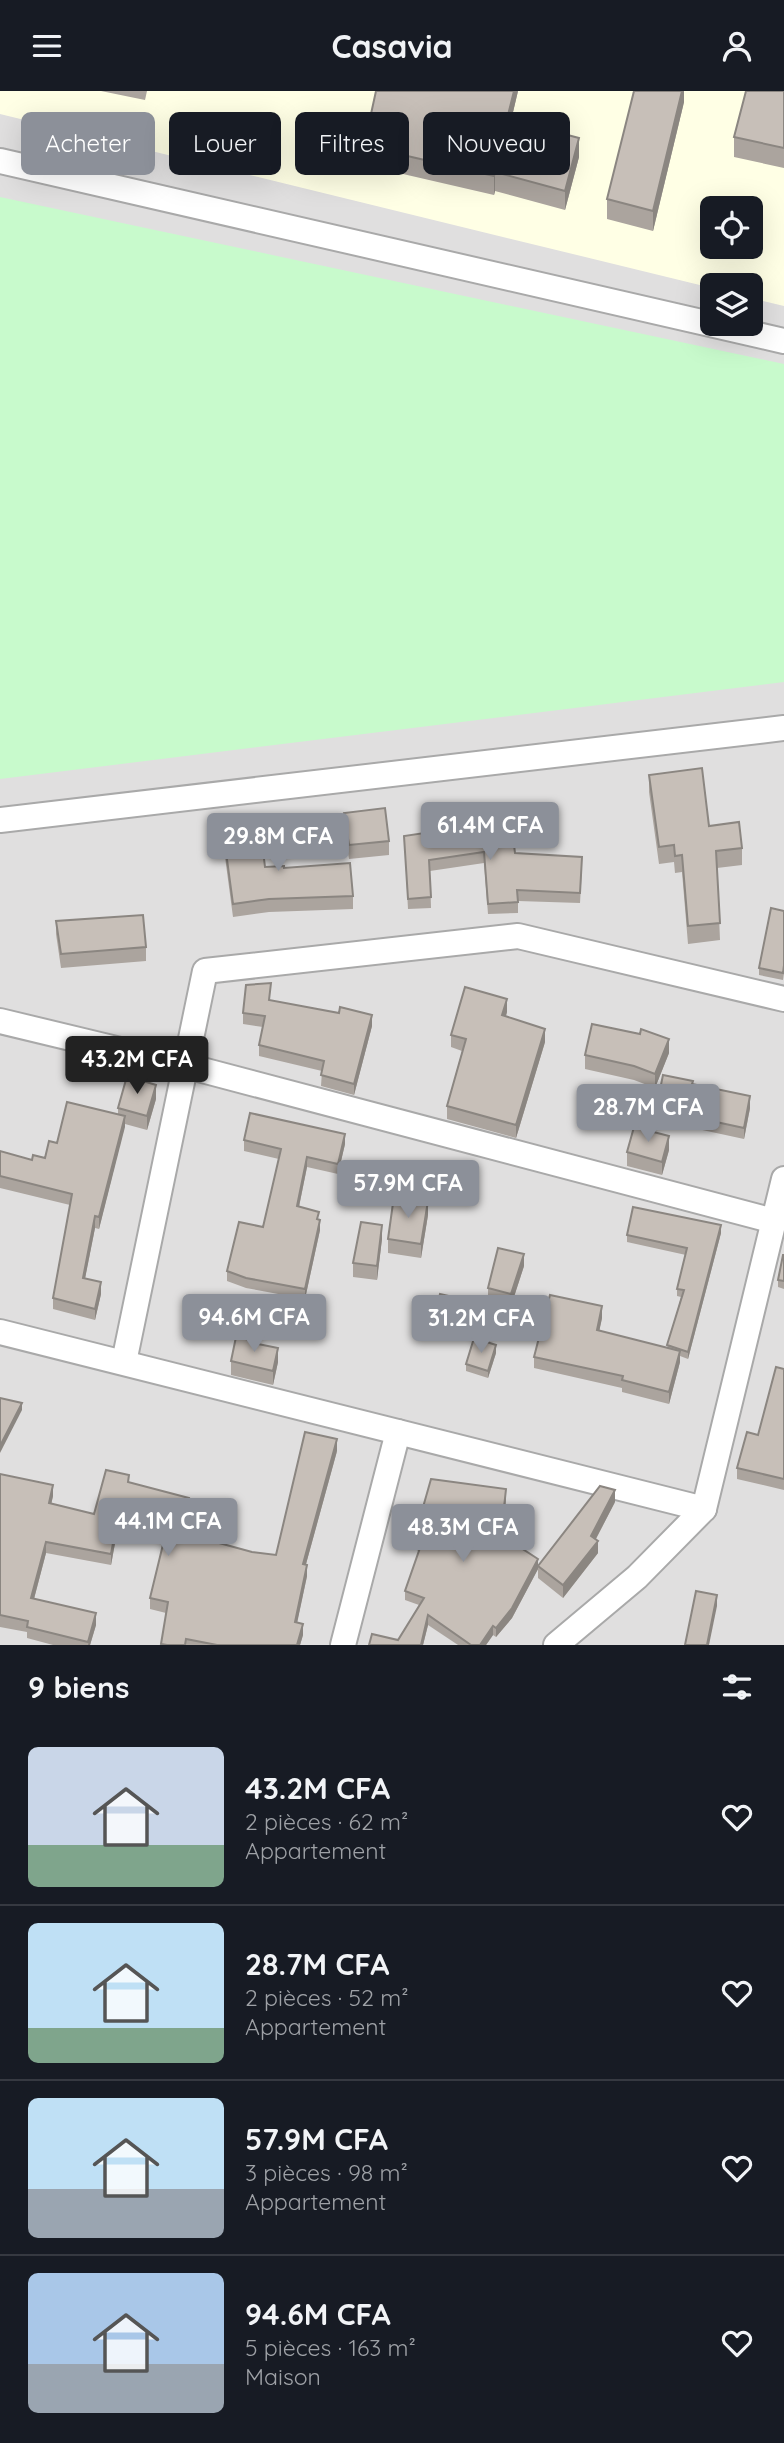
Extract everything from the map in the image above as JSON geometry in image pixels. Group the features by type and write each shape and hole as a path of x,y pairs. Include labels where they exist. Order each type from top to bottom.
{"street":[{"path":"0,161 784,341"},
{"path":"0,820 784,728"},
{"path":"124,1362 205,971 518,936 784,999"},
{"path":"0,1021 187,1066 774,1221"},
{"path":"556,1645 637,1577 704,1509 784,1179"},
{"path":"0,1332 704,1509"},
{"path":"344,1645 398,1431"}],"shaded area":[{"path":"0,91 784,91 784,1645 0,1645"},
{"path":"0,91 784,91 784,306 763,301 763,273 700,273 700,285 250,175 281,175 281,112 169,112 169,155 155,152 155,112 21,112 21,119 0,114"}],"green space":[{"path":"0,197 784,364 784,682 0,779"}],"building":[{"path":"376,91 514,91 509,112 423,112 423,160 409,156 409,112 371,112"},
{"path":"634,91 682,91 653,211 607,199"},
{"path":"746,91 784,91 784,148 734,137"},
{"path":"570,136 579,138 570,172"},
{"path":"506,175 569,175 565,191"},
{"path":"702,768 709,826 739,822 742,848 716,851 720,923 688,926 682,855 675,856 674,845 659,847 649,775"},
{"path":"385,808 389,841 349,845 344,813"},
{"path":"511,820 515,853 582,857 580,893 517,890 518,902 488,904 484,852 429,860 431,897 408,899 404,836"},
{"path":"260,825 265,867 350,863 353,896 269,899 233,904 223,830"},
{"path":"771,908 784,911 783,973 759,968"},
{"path":"143,915 146,947 61,954 56,921"},
{"path":"271,983 269,1000 339,1013 340,1007 372,1015 354,1084 321,1075 324,1061 259,1045 265,1016 243,1013 246,985"},
{"path":"465,987 507,999 502,1015 545,1029 516,1125 447,1106 466,1039 451,1035"},
{"path":"592,1024 640,1034 641,1029 669,1039 655,1074 634,1066 585,1055"},
{"path":"663,1075 750,1096 744,1128 656,1109"},
{"path":"127,1076 156,1085 147,1116 118,1108"},
{"path":"67,1102 125,1116 99,1217 95,1216 83,1278 101,1282 95,1309 53,1298 72,1194 0,1176 0,1151 32,1160 33,1155 45,1158 49,1141 57,1143"},
{"path":"250,1113 345,1134 338,1164 307,1157 297,1206 319,1212 317,1219 320,1220 305,1289 246,1278 227,1271 239,1222 263,1227 281,1149 244,1140"},
{"path":"634,1127 669,1136 662,1162 627,1152"},
{"path":"394,1196 428,1201 421,1244 388,1239"},
{"path":"633,1207 721,1225 688,1352 667,1345 684,1290 677,1289 687,1248 627,1235"},
{"path":"361,1222 382,1225 377,1266 353,1263"},
{"path":"498,1248 524,1254 511,1294 488,1288"},
{"path":"784,1255 784,1281 778,1280"},
{"path":"440,1294 466,1300 459,1326 434,1320"},
{"path":"550,1295 602,1306 597,1330 680,1351 669,1392 622,1380 623,1376 534,1357"},
{"path":"236,1337 278,1348 273,1371 231,1361"},
{"path":"474,1338 496,1345 488,1371 466,1364"},
{"path":"776,1367 784,1369 784,1479 737,1468 747,1432 758,1435"},
{"path":"0,1398 22,1403 0,1446"},
{"path":"305,1432 337,1439 303,1564 307,1565 295,1622 303,1624 297,1645 217,1645 186,1639 185,1645 161,1644 168,1602 150,1598 167,1528 118,1516 111,1554 46,1542 31,1598 96,1613 88,1642 27,1627 28,1621 0,1615 0,1474 53,1485 49,1503 94,1514 106,1470 129,1475 128,1482 189,1498 184,1520 210,1525 208,1540 252,1552 276,1555"},
{"path":"431,1479 506,1489 501,1535 538,1559 512,1608 496,1628 493,1626 480,1645 471,1645 428,1615 421,1645 369,1645 372,1634 398,1640 424,1598 405,1591 422,1542 414,1539"},
{"path":"600,1486 615,1490 591,1536 598,1541 563,1585 538,1566"},
{"path":"696,1591 717,1595 707,1645 685,1645"}]}
